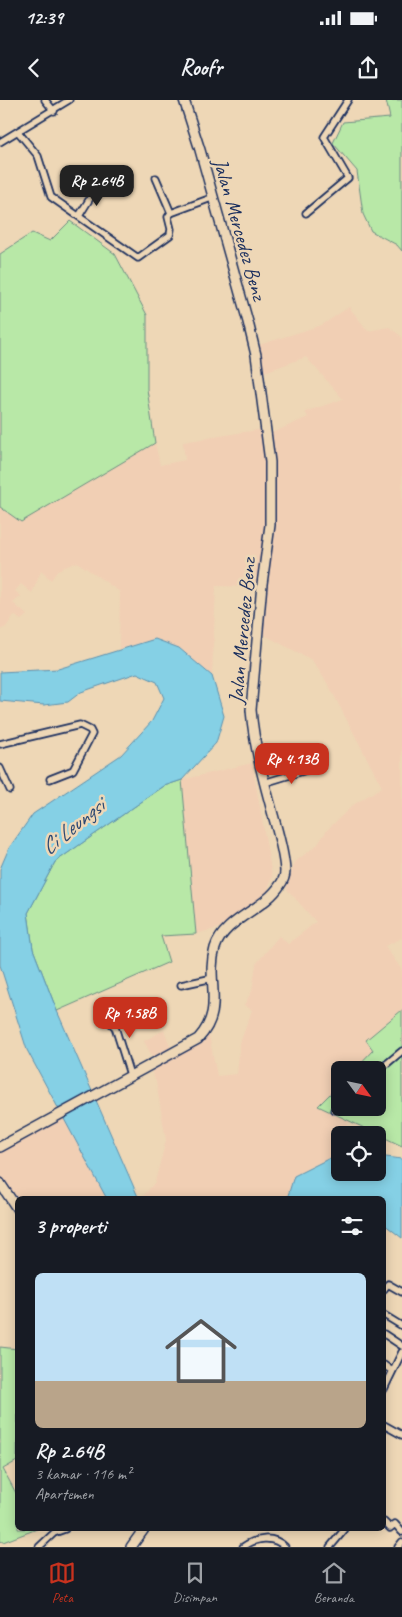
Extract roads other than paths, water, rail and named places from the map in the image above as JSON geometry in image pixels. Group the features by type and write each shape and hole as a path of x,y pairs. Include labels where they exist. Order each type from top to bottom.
{"main road":[{"name":"Jalan Mercedez Benz","path":"0,1147 111,1085 189,1046 206,1031 213,1015 213,957 221,937 275,893 284,879 285,871 280,840 264,783 252,728 251,691 270,525 270,462 256,355 214,198 184,100"},
{"path":"0,1183 15,1206"},
{"path":"131,1547 143,1531"}],"street":[{"path":"45,100 54,111"},
{"path":"0,142 19,133 69,100"},
{"path":"306,213 348,178 324,137 348,100"},
{"path":"19,133 38,156 51,197 138,258 170,235 171,229 168,217 171,213 214,198"},
{"path":"156,178 171,213"},
{"path":"79,216 97,187"},
{"path":"0,744 80,725 90,730 92,734 73,770 50,779"},
{"path":"0,768 10,790"},
{"path":"264,783 313,768"},
{"path":"181,985 213,978"},
{"path":"106,1019 115,1027 130,1075"},
{"path":"386,1064 402,1051"},
{"path":"386,1286 388,1284 402,1292"},
{"path":"386,1315 402,1326"},
{"path":"386,1335 402,1346"},
{"path":"386,1384 402,1352"},
{"path":"386,1366 392,1371"},
{"path":"386,1426 402,1435"},
{"path":"386,1524 390,1528 395,1524 402,1532"},
{"path":"39,1547 54,1533 60,1531"},
{"path":"330,1547 343,1531"},
{"path":"243,1547 252,1541 262,1538 276,1541 285,1547"},
{"path":"398,1547 402,1542"}],"water":[{"name":"Ci Leungsi","path":"155,639 179,648 212,676 224,716 216,743 182,780 164,786 55,862 28,913 33,949 57,1011 138,1196 105,1196 27,1050 0,965 0,869 9,848 33,814 121,755 152,721 164,698 157,682 137,673 81,692 68,702 44,705 0,701 0,672 58,669"},
{"path":"386,1157 402,1159 402,1238 386,1226 386,1196 288,1196 294,1176 331,1158 331,1181 386,1181"}]}
